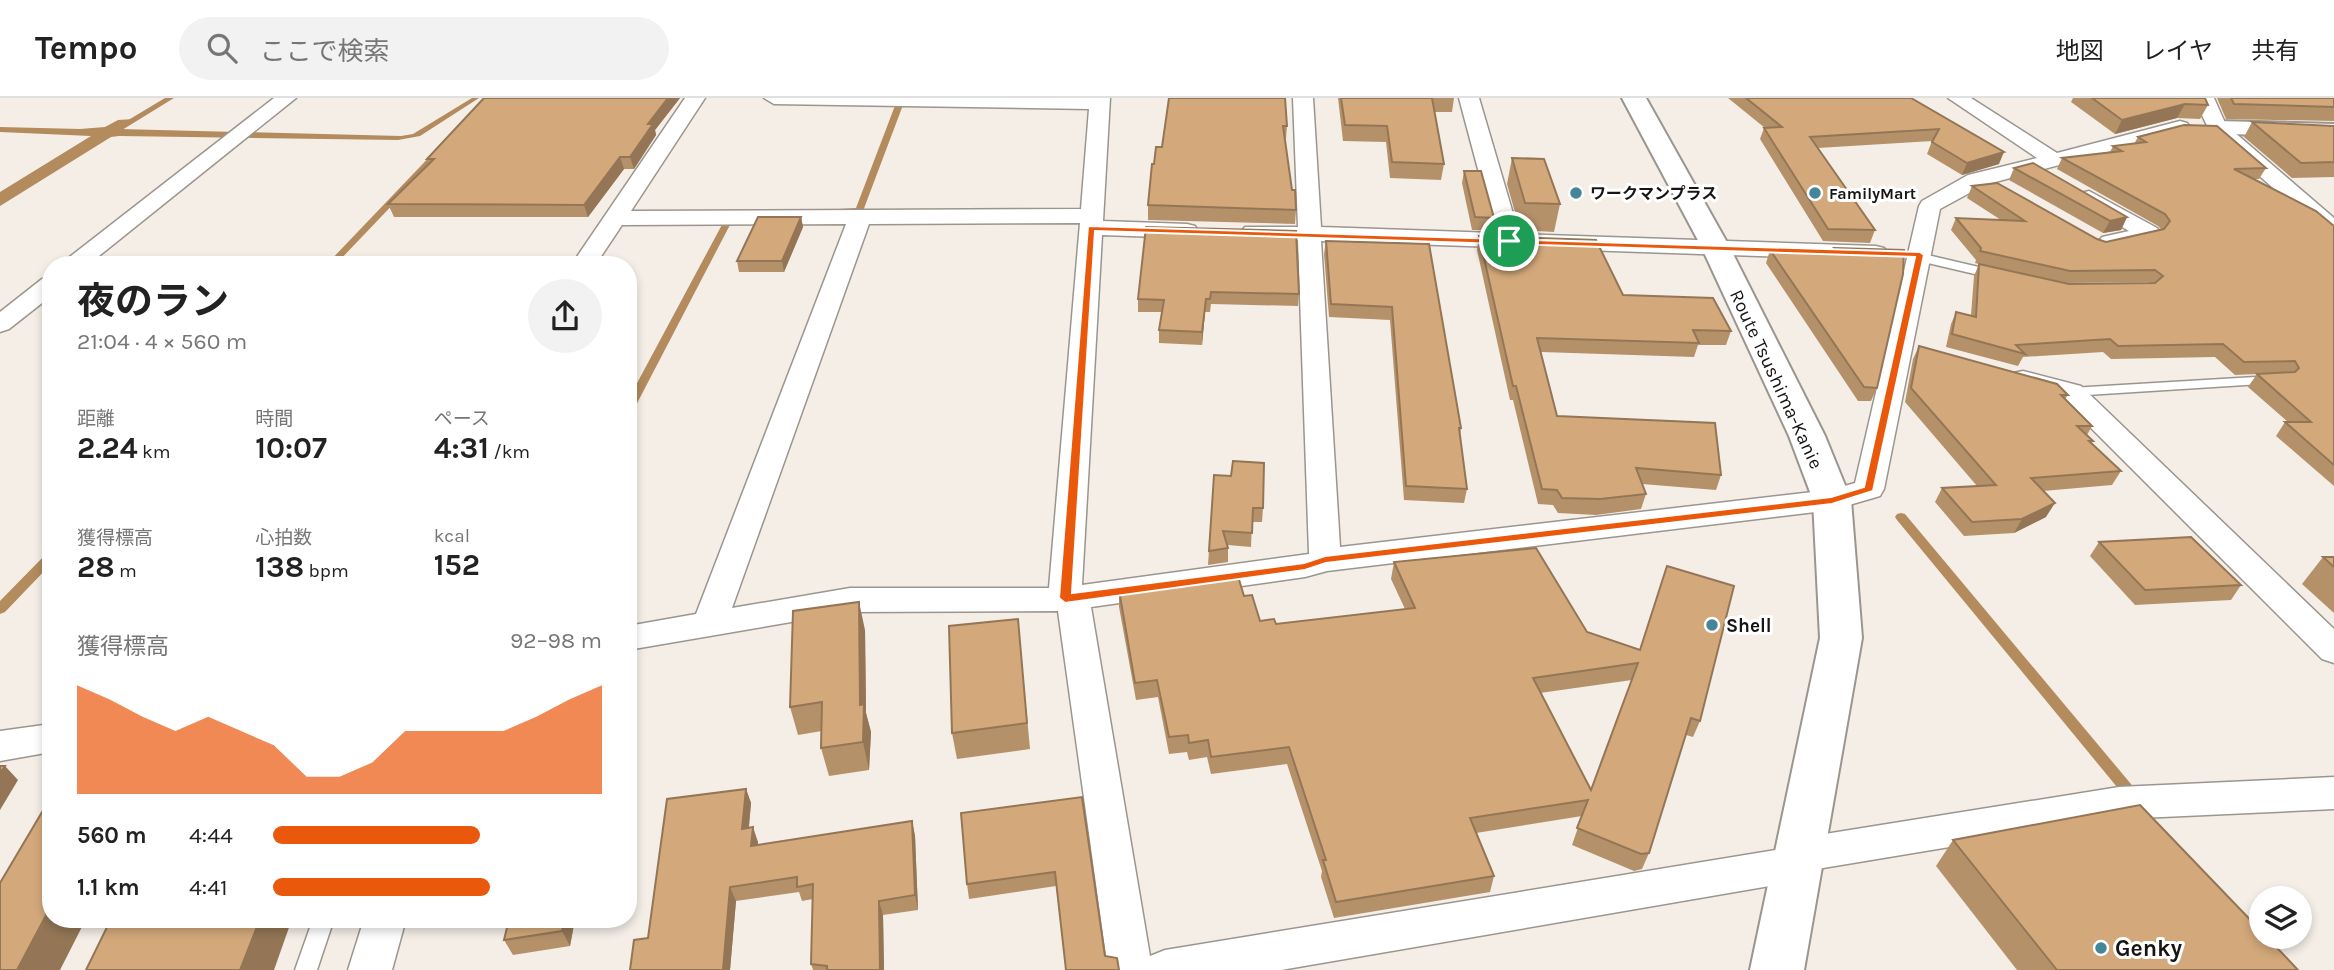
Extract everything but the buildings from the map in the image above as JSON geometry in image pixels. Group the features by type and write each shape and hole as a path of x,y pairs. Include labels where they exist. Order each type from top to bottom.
{"main road":[{"name":"Route Tsushima-Kanie","path":"1634,98 1715,246 1807,436 1832,500 1841,638 1800,860 1776,970"},
{"path":"2217,128 2334,131"}],"street":[{"path":"85,256 286,98"},
{"path":"589,256 695,98"},
{"path":"774,98 1100,101 1069,598 1130,970"},
{"path":"1303,98 1325,560"},
{"path":"1469,98 1509,241"},
{"path":"1958,98 2051,172 2149,233 2100,244 2088,238"},
{"path":"2204,98 2217,128 2334,230"},
{"path":"637,636 850,600 1069,598 1305,566 1325,560 1832,500 1869,489 1913,349 1919,256 1930,206 1984,178 2051,172 2178,127 2217,128"},
{"path":"1984,178 2007,191"},
{"path":"615,218 1091,222 1221,232 1715,246 1919,256"},
{"path":"710,623 860,218"},
{"path":"0,324 42,291"},
{"path":"1992,370 2071,392 2334,650"},
{"path":"0,746 42,739"},
{"path":"1165,970 2119,803 2169,803 2334,793"},
{"path":"370,970 382,928"}],"lane":[{"path":"1919,256 2011,278"},
{"path":"2071,392 2281,379"},
{"path":"306,970 320,928"}],"shaded area":[{"path":"472,98 479,98 420,136 398,140 111,137 0,206 0,192 91,136 0,132 0,127 80,129 105,127 118,120 134,119 120,129 401,136 413,134"}],"waterway":[{"path":"119,128 170,98"},
{"path":"843,211 859,211 899,105"},
{"path":"339,256 440,151"},
{"path":"637,394 728,221"},
{"path":"1901,517 2136,800"},
{"path":"0,609 42,565"}],"place":[{"name":"ワークマンプラス","path":"1576,193"},
{"name":"FamilyMart","path":"1815,193"},
{"name":"Shell","path":"1712,625"},
{"name":"Genky","path":"2101,948"}],"route":[{"path":"1091,228 1509,241 1920,255 1869,489 1832,500 1325,560 1305,566 1065,598 1091,228"}]}
